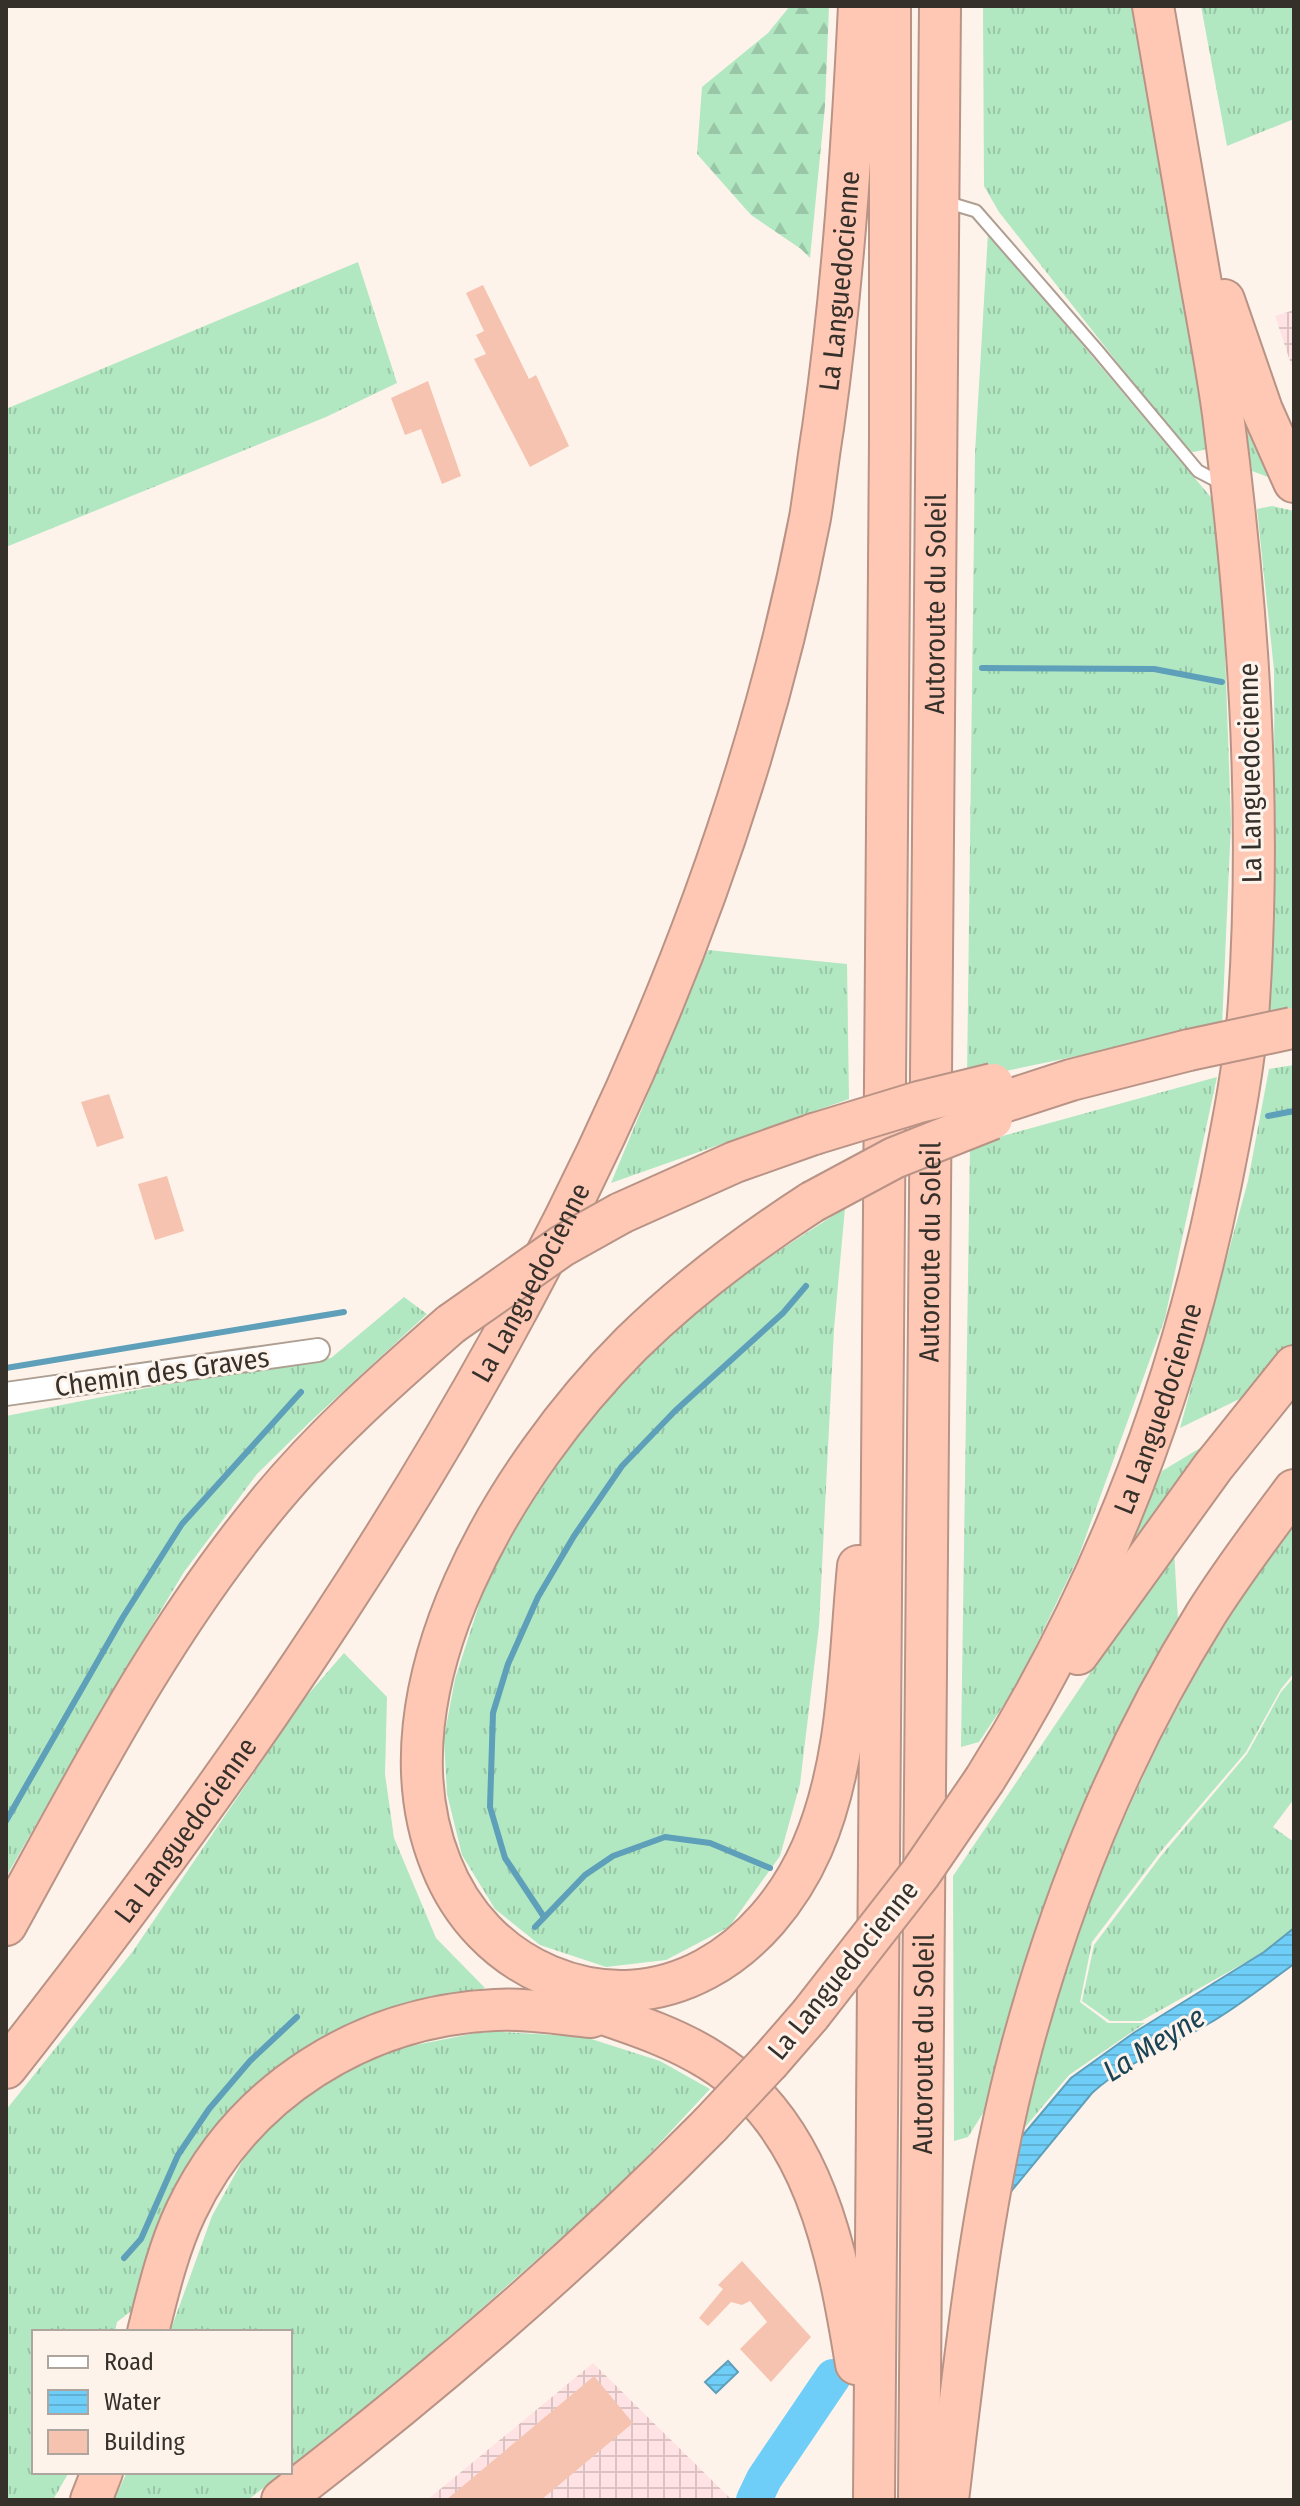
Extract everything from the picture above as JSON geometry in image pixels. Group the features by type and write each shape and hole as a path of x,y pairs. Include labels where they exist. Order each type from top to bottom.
{"highway":[{"name":"La Languedocienne","path":"6,2068 86,1966 182,1834 301,1666 393,1523 522,1303 588,1171 656,1017 714,867 736,800 784,630 810,517 841,283 859,6"},
{"name":"Autoroute du Soleil","path":"874,2487 890,424 890,6"},
{"name":"Autoroute du Soleil","path":"919,2500 940,6"},
{"name":"La Languedocienne","path":"282,2500 407,2401 545,2284 710,2125 810,2015 913,1884 1031,1706 1064,1642 1140,1468 1198,1288 1236,1110 1249,1004 1255,791 1250,681 1223,409 1153,6"},
{"path":"1176,139 1202,234 1247,370 1294,481"},
{"path":"874,2487 848,2314 833,2243 816,2192 799,2158 759,2103 732,2076 687,2047 517,1980 485,1957 462,1931 443,1905 423,1864 408,1790 410,1730 420,1673 446,1594 471,1541 527,1447 555,1410 625,1332 671,1289 736,1238 908,1138 992,1103 1071,1080 1292,1035"},
{"path":"6,1925 135,1696 194,1602 235,1545 299,1467 344,1420 451,1324 553,1252 621,1213 735,1162 919,1102 992,1103"},
{"path":"812,1195 691,1289 593,1384 503,1507 455,1607 436,1664 426,1716 423,1768 428,1821 441,1866 459,1900 494,1942 523,1964 578,1986 625,1991 668,1985 704,1971 744,1943 774,1911 799,1874 813,1846 833,1783 841,1745 883,1291"},
{"path":"985,1779 1213,1467 1294,1366"},
{"path":"948,2500 983,2240 1004,2126 1022,2048 1050,1954 1079,1870 1150,1712 1207,1613 1294,1490"},
{"path":"149,2330 172,2247 201,2182 249,2119 275,2094 327,2057 427,2017 522,2010 621,2021"},
{"path":"91,2500 101,2474"}],"street":[{"name":"Chemin des Graves","path":"6,1394 318,1350"}],"lane":[{"path":"938,199 976,211 1198,471 1218,481 1233,495"}],"shaded area":[{"path":"1294,310 1294,373 1275,316"},
{"path":"593,2363 732,2500 427,2500"}],"green space":[{"path":"790,6 829,6 825,106 810,258 751,215 697,154 702,87 768,33"},
{"path":"983,6 1133,6 1209,442 1204,450 1193,452 1184,447 999,212 984,186"},
{"path":"1201,6 1294,6 1294,119 1227,146"},
{"path":"988,233 1220,508 1231,823 1222,1026 967,1079 975,453"},
{"path":"358,262 397,383 326,417 6,547 6,409"},
{"path":"1244,415 1281,482 1252,471"},
{"path":"1272,506 1294,511 1294,1015 1268,1019 1275,918 1274,670 1257,509"},
{"path":"708,950 847,964 849,1099 611,1183"},
{"path":"1294,1065 1294,1353 1264,1387 1180,1428 1248,1181 1269,1069"},
{"path":"1217,1077 1165,1318 1078,1558 1017,1685 979,1742 961,1747 970,1145"},
{"path":"845,1208 834,1329 819,1626 800,1784 780,1856 729,1927 666,1960 606,1967 540,1945 495,1909 462,1855 447,1794 444,1738 455,1679 486,1583 547,1474 637,1365 737,1278"},
{"path":"404,1297 427,1314 257,1474 184,1572 6,1877 6,1416 269,1364 331,1358"},
{"path":"1225,1433 1142,1545 1129,1548 1162,1471"},
{"path":"1294,1525 1294,1673 1281,1689 1246,1752 1162,1850 1092,1942 1080,2002 1108,2023 1145,2023 1069,2075 1021,2132 1052,2008 1124,1818 1153,1756 1217,1637"},
{"path":"1174,1549 1178,1620 1120,1726 1074,1837 997,2091 968,2137 954,2141 953,1876"},
{"path":"344,1653 387,1697 385,1774 394,1838 436,1938 485,1988 371,2020 264,2084 138,2306 117,2322 115,2330 32,2330 32,2474 68,2474 53,2500 6,2500 6,2110 133,1951 305,1698"},
{"path":"1294,1677 1294,1799 1273,1827 1294,1842 1294,1928 1264,1952 1141,2021 1110,2021 1082,2001 1094,1945 1161,1856 1247,1754 1281,1692"},
{"path":"486,2031 585,2037 660,2061 710,2089 619,2187 372,2405 292,2466 292,2330 171,2330 212,2216 244,2158 278,2115 338,2069 401,2048"},
{"path":"126,2474 281,2474 248,2500 114,2500"}],"water":[{"path":"1294,1928 1294,1964 1219,2017 1105,2082 1092,2093 1009,2194 1017,2142 1071,2078 1135,2032 1264,1952"},
{"path":"728,2361 738,2372 716,2393 705,2382"}],"building":[{"path":"483,285 529,379 536,375 569,446 530,467 474,359 486,354 476,335 484,331 466,293"},
{"path":"428,381 461,476 442,484 421,429 405,435 391,398"},
{"path":"109,1094 124,1138 97,1147 81,1102"},
{"path":"167,1176 184,1231 155,1240 138,1184"},
{"path":"742,2261 811,2337 771,2382 740,2349 767,2322 750,2301 742,2305 731,2302 708,2326 699,2318 723,2289 718,2285"},
{"path":"594,2376 633,2423 541,2500 446,2500"}],"waterway":[{"path":"982,668 1154,669 1222,682"},
{"path":"1268,1116 1294,1111"},
{"path":"544,1917 505,1858 490,1807 493,1713 508,1664 538,1597 574,1536 622,1466 675,1411 783,1313 806,1286"},
{"path":"6,1368 344,1312"},
{"path":"6,1821 123,1617 182,1524 301,1392"},
{"path":"535,1927 585,1875 613,1856 665,1837 710,1843 770,1868"},
{"path":"124,2258 141,2239 178,2155 209,2109 250,2061 297,2017"},
{"name":"La Meyne","path":"754,2500 764,2479 833,2377"}]}
